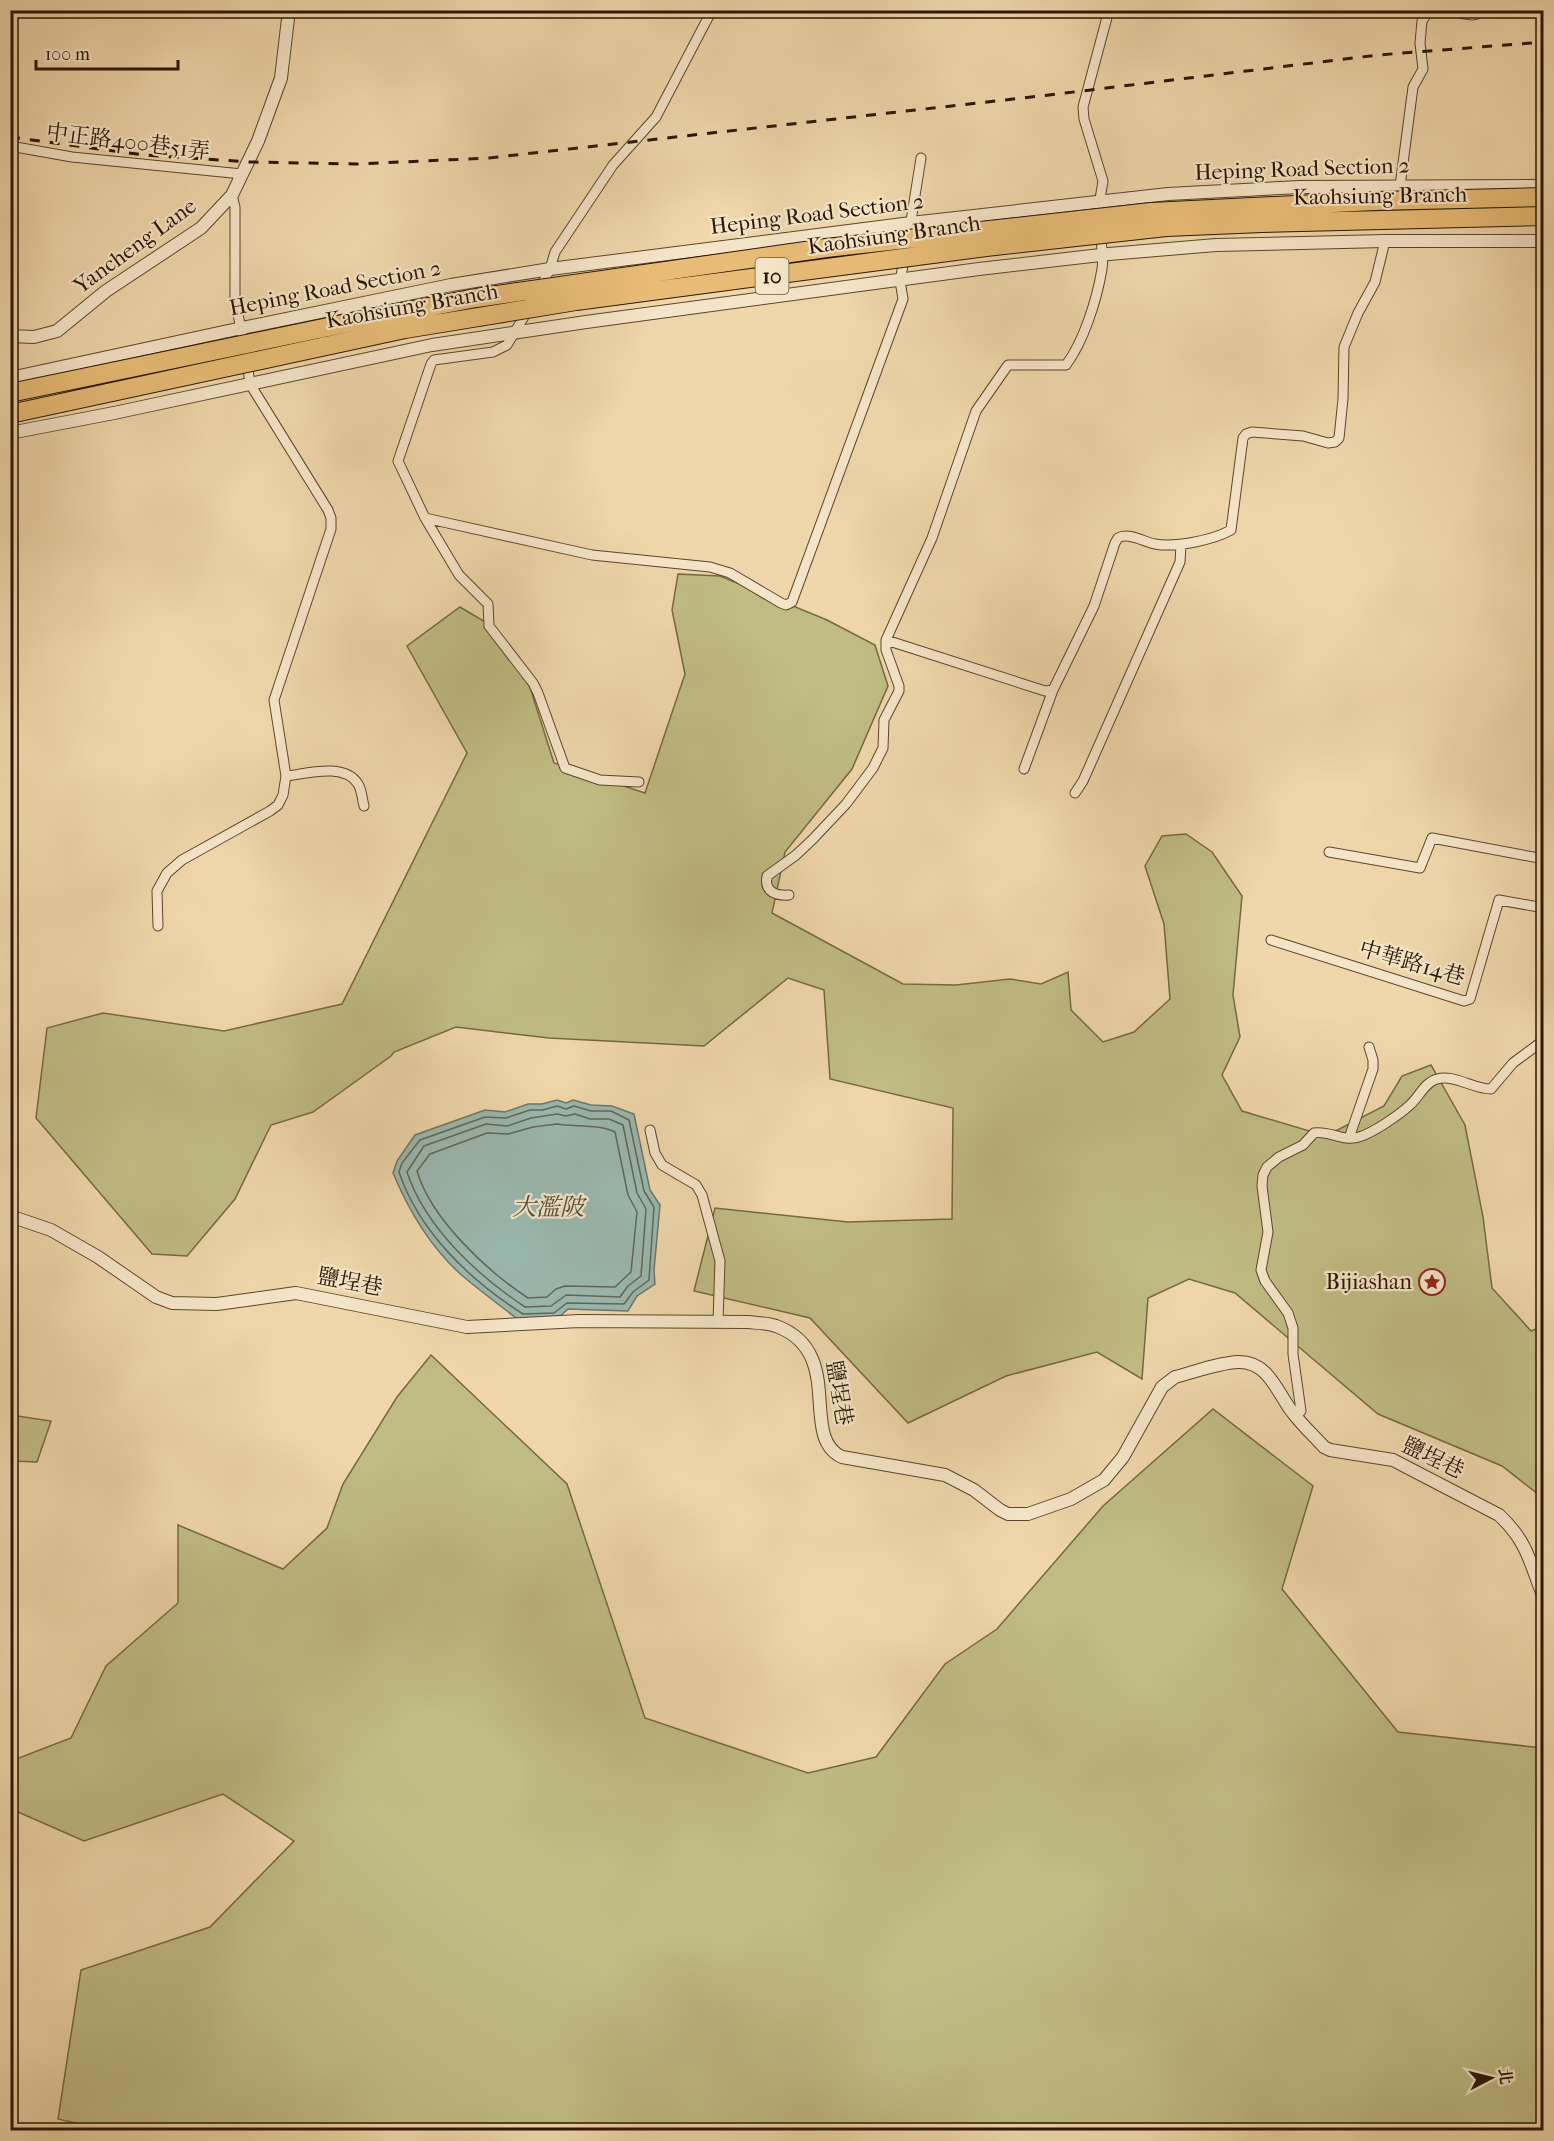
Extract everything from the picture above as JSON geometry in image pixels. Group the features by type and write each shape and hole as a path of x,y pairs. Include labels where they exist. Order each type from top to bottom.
{"highway":[{"name":"Kaohsiung Branch","path":"10,393 476,298 826,248 1151,212 1375,201 1544,198"},
{"name":"Kaohsiung Branch","path":"10,414 405,329 576,301 986,247 1166,227 1544,216"}],"street":[{"name":"Yancheng Lane","path":"10,336 34,337 57,331 106,291 201,228 232,195 258,141 281,78 289,10"},
{"path":"639,782 600,780 565,768 533,683 489,626 488,604 459,575 425,518 398,461 430,364 440,358 493,352 507,345 550,269 555,252 613,165 656,117 712,10"},
{"path":"789,895 778,896 772,893 767,886 766,876 796,855 846,804 873,768 883,748 884,720 899,692 886,650 886,640 932,538 976,411 1008,365 1066,365 1077,352 1093,305 1102,267 1099,203 1103,181 1083,119 1083,107 1109,10"},
{"path":"1400,186 1413,87 1423,69 1420,43 1422,21 1432,10"},
{"path":"1437,10 1472,15 1477,14 1480,10"},
{"name":"中正路400巷51弄","path":"10,146 72,157 242,174"},
{"path":"425,518 592,555 710,567 730,573 786,605 792,602 903,299 900,280 921,158"},
{"name":"Heping Road Section 2","path":"10,378 242,327 452,285 550,269 911,223 1180,194 1300,188 1544,186"},
{"path":"158,926 157,891 167,873 182,860 278,805 283,795 285,776 274,700 331,528 328,510 250,384 242,327 235,301 235,207 232,195"},
{"path":"1024,769 1053,690 1094,606 1118,538 1127,536 1156,544 1181,545 1231,530 1243,438 1246,434 1252,432 1303,436 1328,443 1335,442 1339,438 1343,399 1344,347 1358,313 1375,282 1385,241"},
{"path":"10,433 432,345 900,280 1102,255 1216,246 1385,241 1544,242"},
{"path":"1075,793 1083,781 1180,562 1181,545"},
{"path":"886,640 1045,691 1053,690"},
{"path":"285,776 323,772 347,774 359,785 364,807"},
{"path":"1329,852 1420,868 1432,838 1544,859"},
{"name":"中華路14巷","path":"1271,940 1464,1001 1470,999 1499,900 1544,908"},
{"path":"1293,1413 1298,1414 1301,1411 1293,1354 1293,1328 1288,1313 1265,1281 1261,1270 1268,1232 1262,1186 1263,1175 1274,1161 1303,1145 1314,1133 1325,1132 1349,1138 1365,1135 1409,1106 1428,1084 1438,1078 1447,1078 1491,1089 1513,1063 1544,1040"},
{"path":"1349,1138 1373,1069 1369,1047"},
{"path":"650,1130 655,1153 662,1165 696,1185 702,1195 720,1261 718,1322"},
{"name":"鹽埕巷","path":"10,1216 51,1230 98,1257 156,1297 172,1303 217,1304 296,1293 467,1327 579,1321 748,1322 775,1326 802,1343 811,1354 820,1390 821,1417 827,1444 833,1453 842,1457 945,1475 967,1486 1008,1514 1028,1514 1059,1504 1104,1480 1123,1457 1162,1387 1175,1377 1229,1363 1250,1364 1261,1369 1270,1377 1293,1413 1324,1447 1330,1450 1393,1460 1499,1515 1524,1545 1544,1598"}],"shaded area":[{"path":"678,574 720,576 827,620 875,645 888,686 852,769 785,852 772,913 903,984 956,985 1010,979 1041,984 1068,972 1071,1010 1103,1042 1134,1032 1170,999 1164,924 1145,866 1162,836 1186,834 1212,852 1242,896 1233,995 1240,1037 1222,1075 1242,1111 1326,1136 1384,1106 1402,1076 1431,1065 1465,1125 1483,1217 1492,1288 1531,1331 1543,1326 1543,1498 1502,1466 1378,1414 1235,1293 1189,1279 1148,1298 1142,1379 1097,1352 1006,1376 908,1423 810,1318 694,1291 715,1208 848,1222 952,1219 953,1108 830,1079 824,990 788,978 704,1046 549,1038 456,1027 394,1052 313,1112 271,1125 235,1199 187,1256 152,1254 36,1118 47,1028 103,1013 224,1031 342,1004 467,753 407,646 460,607 492,626 522,662 554,763 645,793 685,674 672,610"},
{"path":"431,1355 567,1484 645,1718 808,1773 876,1757 945,1664 997,1629 1103,1506 1213,1409 1313,1486 1282,1589 1398,1732 1543,1748 1543,2130 105,2130 58,2119 81,1970 210,1927 294,1841 223,1794 84,1841 11,1809 11,1761 71,1738 106,1666 178,1603 178,1525 283,1569 327,1528 343,1484 397,1397"},
{"path":"11,1415 51,1421 37,1462 11,1461"}],"water":[{"name":"大濫陂","path":"557,1100 566,1103 573,1100 591,1105 612,1106 634,1114 650,1190 660,1205 654,1270 655,1284 637,1296 628,1311 568,1309 557,1319 520,1321 465,1278 442,1256 414,1216 393,1173 397,1161 415,1135 485,1110 505,1112 528,1104 542,1104"}],"railway":[{"path":"10,137 144,155 250,162 356,164 489,158 1049,95 1378,55 1544,42"}],"place":[{"name":"Bijiashan","path":"1432,1282"}]}
